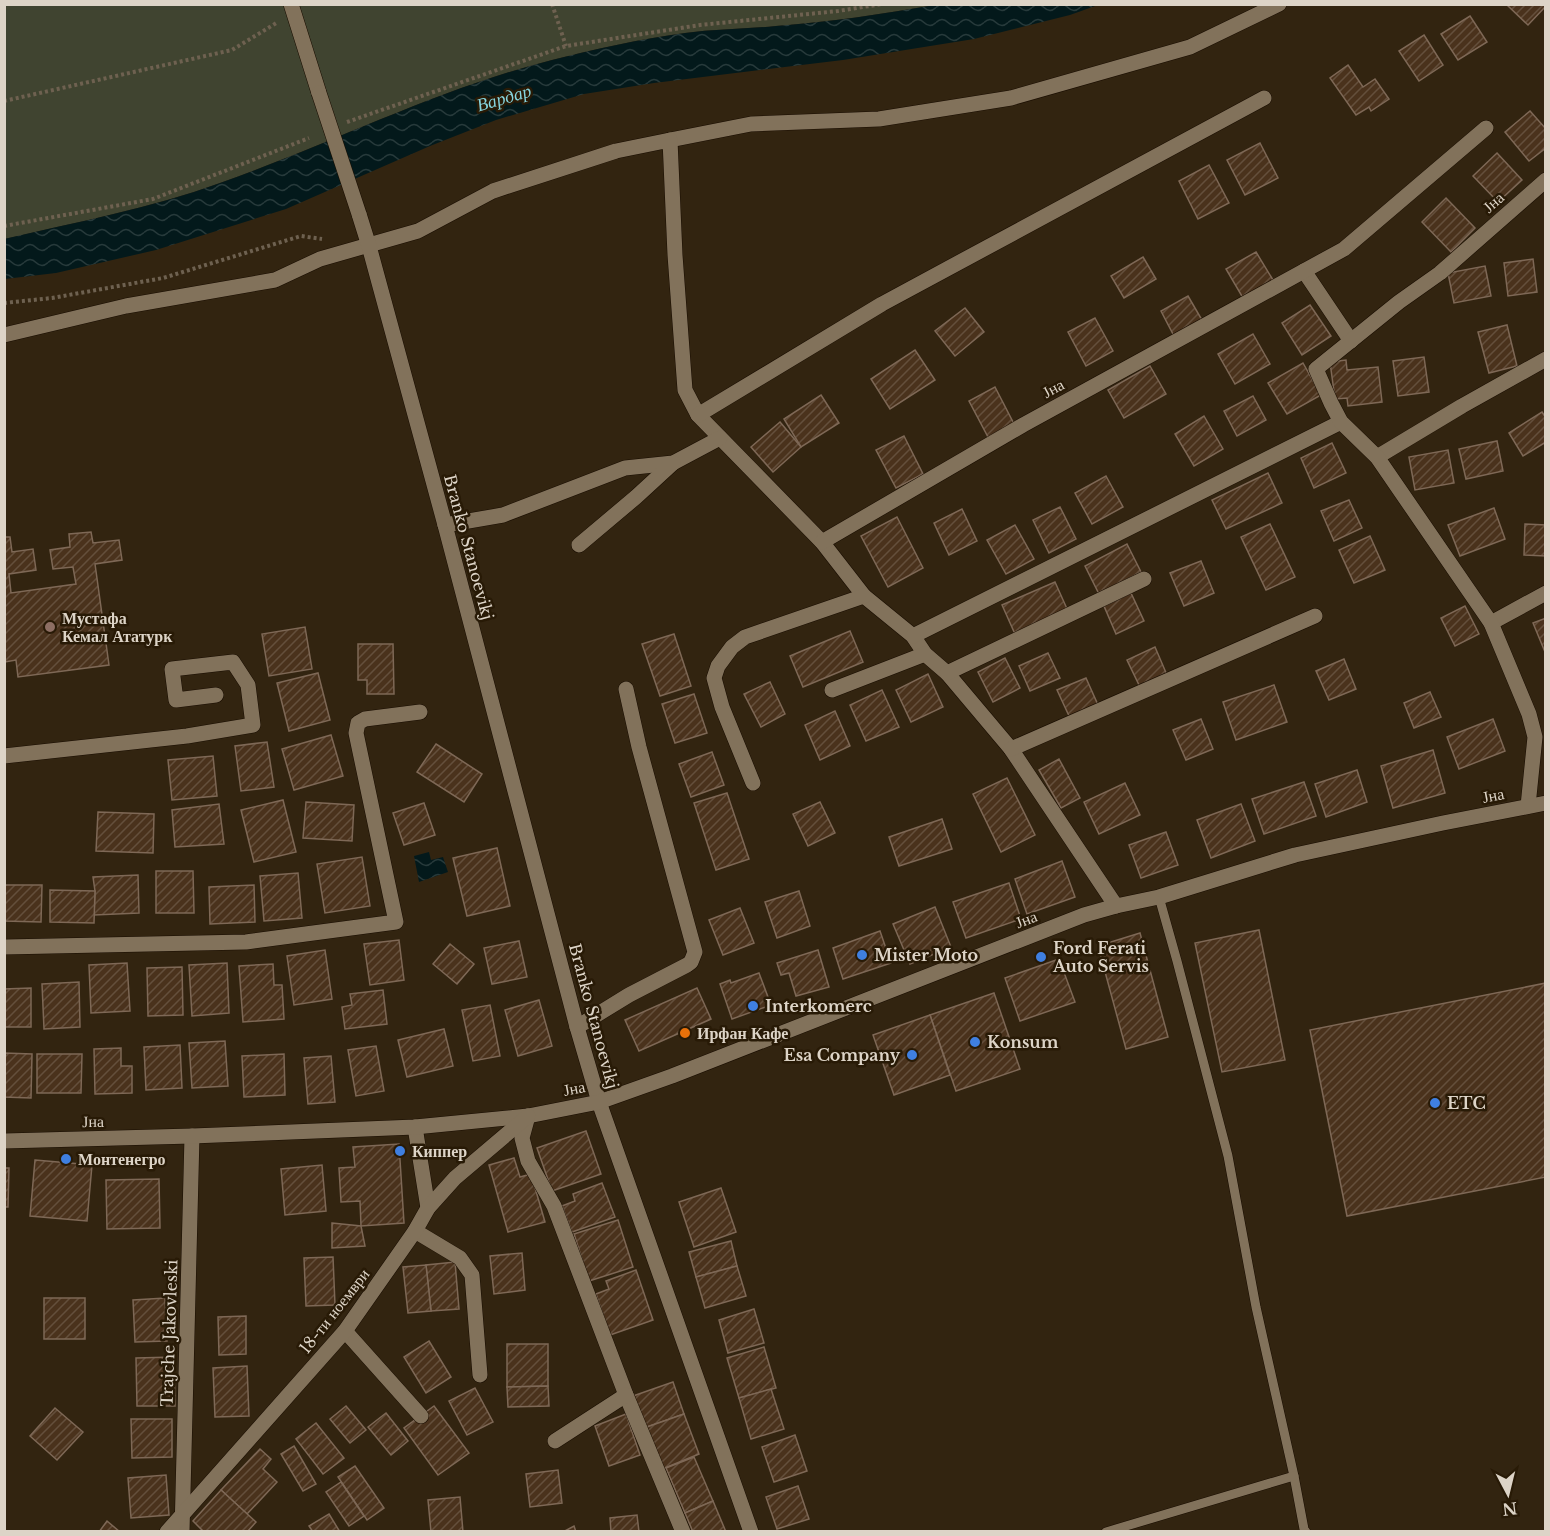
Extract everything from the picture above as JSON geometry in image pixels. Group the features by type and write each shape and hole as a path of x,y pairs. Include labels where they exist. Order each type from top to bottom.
{"street":[{"path":"4,335 126,306 274,280 320,259 418,231 493,191 616,151 751,124 879,119 1011,98 1190,46 1279,4"},
{"name":"Branko Stanoevikj","path":"293,9 369,246 446,525 598,1102 751,1532"},
{"path":"698,415 882,304 1264,98"},
{"name":"Јна","path":"822,542 1023,425 1344,249 1486,128"},
{"path":"670,140 675,255 685,390 698,415 822,542 864,596 913,636 925,654 947,674 1011,749 1116,906"},
{"name":"Јна","path":"1528,806 1535,737 1529,714 1491,623 1377,458 1341,422 1316,369 1399,302 1440,273 1545,180"},
{"path":"1304,271 1351,340"},
{"path":"1377,458 1545,359"},
{"path":"913,636 1341,422"},
{"path":"579,545 673,463 720,438"},
{"path":"446,525 503,515 625,468 673,463"},
{"path":"947,674 1144,579"},
{"path":"1491,623 1545,593"},
{"path":"753,783 722,707 714,678 718,666 732,647 745,637 864,596"},
{"path":"1011,749 1315,616"},
{"path":"832,690 925,654"},
{"path":"4,756 187,736 253,725 248,685 233,662 172,669 176,700 216,695"},
{"path":"577,1028 629,995 687,965 691,962 695,952 639,747 627,689"},
{"path":"4,947 246,942 396,922 356,733 358,723 365,719 420,712"},
{"name":"Јна","path":"4,1141 415,1127 528,1116 598,1102 672,1076 1084,915 1159,897 1295,855 1545,803"},
{"path":"528,1116 522,1138 528,1161 554,1206 626,1395 683,1532"},
{"name":"18-ти ноември","path":"167,1532 182,1524 345,1331 415,1231 428,1208 455,1178 528,1116"},
{"path":"415,1127 428,1208"},
{"name":"Trajche Jakovleski","path":"182,1524 192,1136"},
{"path":"415,1231 460,1258 472,1275 480,1375"},
{"path":"345,1331 421,1416"},
{"path":"555,1441 626,1395"}],"lane":[{"path":"1159,897 1228,1156 1256,1307 1306,1532"},
{"path":"1106,1532 1294,1476"}],"path":[{"path":"552,4 566,46"},
{"path":"345,123 566,46 700,25 838,11 882,4"},
{"path":"4,101 232,50 293,9"},
{"path":"4,226 153,199 309,138"},
{"path":"4,303 51,298 163,278 302,236 324,239"}],"green space":[{"path":"4,5 935,5 816,22 685,33 651,38 552,60 509,72 426,101 261,168 194,192 114,214 5,239"}],"water":[{"name":"Вардар","path":"935,5 1098,5 1070,15 974,39 843,60 584,94 496,120 430,146 286,209 156,250 56,273 5,279 4,239 113,214 194,192 261,168 426,101 509,72 585,52 668,35 816,22"},
{"path":"429,852 431,860 443,857 448,872 419,882 414,856"}],"building":[{"path":"1506,4 1546,4 1546,6 1528,25"},
{"path":"1470,16 1487,42 1458,60 1441,34"},
{"path":"1424,35 1443,65 1419,81 1399,51"},
{"path":"1348,65 1363,87 1375,79 1389,99 1371,111 1369,107 1356,115 1330,78"},
{"path":"1530,111 1546,129 1546,148 1529,161 1505,132"},
{"path":"1260,143 1278,178 1245,195 1227,160"},
{"path":"1497,153 1522,180 1498,202 1473,176"},
{"path":"1209,165 1229,203 1198,219 1179,181"},
{"path":"1446,198 1475,228 1451,252 1422,222"},
{"path":"1256,252 1273,280 1243,298 1226,269"},
{"path":"1143,257 1156,279 1124,298 1111,276"},
{"path":"1533,259 1537,292 1508,296 1504,263"},
{"path":"1485,266 1491,296 1454,303 1448,273"},
{"path":"1188,296 1202,320 1174,336 1161,311"},
{"path":"1310,305 1331,336 1302,355 1282,323"},
{"path":"965,308 984,332 955,356 935,331"},
{"path":"1095,318 1113,351 1086,366 1068,332"},
{"path":"1507,325 1517,366 1489,373 1478,332"},
{"path":"1253,334 1270,364 1235,384 1218,354"},
{"path":"915,350 935,380 890,409 871,379"},
{"path":"1424,357 1429,392 1398,396 1393,361"},
{"path":"1346,360 1347,370 1378,367 1382,402 1348,406 1347,398 1335,399 1330,362"},
{"path":"1303,363 1321,395 1287,414 1268,383"},
{"path":"1150,366 1166,394 1124,418 1108,390"},
{"path":"995,387 1014,424 988,437 969,401"},
{"path":"821,395 839,423 801,447 784,419"},
{"path":"1253,396 1266,420 1237,436 1224,411"},
{"path":"1542,412 1546,418 1546,442 1523,456 1509,433"},
{"path":"1204,416 1223,449 1194,466 1175,434"},
{"path":"780,422 801,447 773,472 751,447"},
{"path":"904,436 923,474 896,488 876,450"},
{"path":"1497,441 1503,471 1466,479 1459,449"},
{"path":"1332,443 1346,473 1314,488 1301,458"},
{"path":"1448,450 1454,483 1415,490 1409,457"},
{"path":"1268,473 1282,503 1226,529 1212,500"},
{"path":"1106,476 1123,507 1092,524 1075,493"},
{"path":"1349,500 1362,528 1334,541 1321,511"},
{"path":"1060,507 1076,539 1049,553 1033,520"},
{"path":"1494,508 1505,539 1460,556 1448,525"},
{"path":"962,509 977,541 949,555 934,523"},
{"path":"897,517 923,568 888,587 861,536"},
{"path":"1270,524 1295,577 1266,590 1241,537"},
{"path":"1525,524 1546,525 1546,556 1524,555"},
{"path":"1015,525 1034,559 1006,574 987,540"},
{"path":"91,532 93,543 119,540 122,560 95,564 109,665 18,677 16,660 4,662 4,537 10,537 12,552 33,549 36,570 9,574 11,593 76,584 73,567 53,569 50,550 70,547 69,534"},
{"path":"1370,536 1385,570 1354,583 1339,550"},
{"path":"1127,544 1141,572 1099,594 1085,566"},
{"path":"1201,561 1214,593 1184,606 1170,573"},
{"path":"1055,582 1068,611 1015,634 1002,605"},
{"path":"1131,593 1144,621 1116,634 1104,606"},
{"path":"1465,606 1479,634 1455,646 1441,618"},
{"path":"1546,618 1546,652 1545,652 1533,623"},
{"path":"305,627 312,669 269,676 262,634"},
{"path":"850,631 863,662 803,687 790,656"},
{"path":"674,634 691,686 660,696 642,644"},
{"path":"358,644 393,644 394,694 367,694 367,680 358,680"},
{"path":"1155,647 1167,675 1140,687 1127,660"},
{"path":"1048,653 1060,678 1030,691 1019,666"},
{"path":"1005,658 1020,688 993,702 978,672"},
{"path":"1344,659 1356,689 1329,700 1316,671"},
{"path":"318,673 330,720 289,731 277,683"},
{"path":"928,674 943,707 911,722 896,690"},
{"path":"1086,678 1098,705 1070,718 1057,690"},
{"path":"770,682 785,714 761,727 744,694"},
{"path":"1274,685 1287,722 1236,740 1223,702"},
{"path":"882,690 899,727 866,741 850,705"},
{"path":"1430,692 1441,717 1414,728 1404,703"},
{"path":"694,694 707,733 675,743 662,704"},
{"path":"835,711 850,746 820,760 805,725"},
{"path":"1201,719 1213,749 1186,760 1173,730"},
{"path":"1493,719 1505,751 1459,769 1447,737"},
{"path":"331,735 343,776 294,790 282,749"},
{"path":"267,742 274,787 241,791 235,746"},
{"path":"436,744 482,774 464,802 417,772"},
{"path":"1433,750 1445,793 1393,808 1381,766"},
{"path":"712,752 724,785 691,797 679,764"},
{"path":"213,756 217,796 172,800 168,760"},
{"path":"1059,759 1080,798 1061,808 1039,770"},
{"path":"1357,770 1367,802 1326,817 1315,784"},
{"path":"1007,778 1035,835 1001,852 973,794"},
{"path":"1304,782 1316,816 1264,834 1252,799"},
{"path":"1125,783 1140,815 1099,834 1084,802"},
{"path":"727,793 749,859 716,870 694,803"},
{"path":"283,800 296,852 254,862 241,810"},
{"path":"306,802 354,805 352,841 303,838"},
{"path":"820,802 835,833 808,846 793,814"},
{"path":"424,803 435,835 404,845 393,813"},
{"path":"219,804 224,844 175,847 172,810"},
{"path":"1241,804 1255,841 1211,858 1197,820"},
{"path":"98,812 154,814 153,853 96,851"},
{"path":"942,819 952,849 899,866 889,837"},
{"path":"1166,832 1178,865 1141,878 1129,845"},
{"path":"497,848 510,906 467,916 453,858"},
{"path":"362,857 370,906 325,913 317,864"},
{"path":"1062,861 1075,897 1027,914 1015,879"},
{"path":"156,871 193,871 194,913 156,913"},
{"path":"298,873 302,918 264,921 260,876"},
{"path":"138,875 139,913 94,915 93,877"},
{"path":"1009,883 1021,919 966,938 953,902"},
{"path":"4,885 42,885 41,922 4,921"},
{"path":"254,885 255,922 210,924 209,887"},
{"path":"50,890 95,891 94,923 50,922"},
{"path":"799,891 810,926 777,938 765,902"},
{"path":"935,907 951,947 910,964 893,924"},
{"path":"740,908 754,943 723,955 709,920"},
{"path":"1259,930 1285,1060 1222,1072 1195,943"},
{"name":"Mister Moto","path":"880,931 891,963 843,979 833,948"},
{"path":"1140,933 1168,1037 1126,1049 1098,946"},
{"path":"399,940 404,980 370,985 364,944"},
{"path":"519,941 527,977 492,984 484,948"},
{"path":"450,944 474,964 457,984 433,964"},
{"path":"325,950 332,999 294,1005 287,956"},
{"path":"818,950 829,987 796,996 789,973 781,975 777,963"},
{"path":"1059,959 1075,1002 1020,1021 1005,978"},
{"path":"127,963 130,1011 91,1013 89,965"},
{"path":"227,963 229,1013 192,1016 189,965"},
{"path":"273,964 274,985 282,985 284,1019 243,1022 239,966"},
{"path":"182,967 183,1015 148,1016 147,968"},
{"path":"759,973 771,1005 732,1019 720,984 730,980 731,983"},
{"path":"79,982 80,1027 44,1029 42,984"},
{"name":"ETC","path":"1546,983 1546,1177 1347,1216 1310,1030"},
{"path":"31,988 31,1027 4,1027 4,989"},
{"path":"697,988 711,1019 639,1051 625,1020"},
{"path":"383,990 387,1024 345,1029 342,1007 352,1005 350,994"},
{"name":"Konsum","path":"994,993 1020,1069 956,1091 930,1015"},
{"path":"539,1000 552,1046 518,1056 505,1010"},
{"path":"490,1005 500,1056 473,1061 462,1010"},
{"name":"Esa Company","path":"930,1015 950,1075 894,1095 873,1035"},
{"path":"444,1029 453,1066 407,1077 398,1040"},
{"path":"225,1041 228,1086 192,1088 189,1043"},
{"path":"180,1045 182,1088 146,1090 144,1047"},
{"path":"376,1046 384,1091 356,1096 348,1050"},
{"path":"121,1048 121,1066 132,1066 132,1093 95,1094 94,1049"},
{"path":"4,1053 32,1054 31,1098 4,1097"},
{"path":"37,1054 82,1054 81,1093 37,1093"},
{"path":"284,1054 285,1095 244,1097 242,1056"},
{"path":"331,1056 335,1102 308,1104 304,1058"},
{"path":"586,1131 601,1174 552,1191 537,1148"},
{"path":"399,1144 404,1223 361,1226 360,1201 341,1202 339,1168 355,1167 353,1147"},
{"path":"514,1158 520,1177 531,1174 545,1222 508,1232 489,1165"},
{"path":"35,1160 92,1165 87,1221 30,1216"},
{"path":"322,1165 326,1211 285,1215 281,1169"},
{"path":"4,1168 9,1168 8,1207 4,1207"},
{"path":"159,1179 160,1228 107,1229 106,1180"},
{"path":"602,1183 615,1217 572,1232 562,1206 575,1201 573,1194"},
{"path":"721,1188 736,1232 694,1247 679,1202"},
{"path":"618,1220 633,1267 589,1281 574,1234"},
{"path":"332,1223 361,1226 365,1246 332,1248"},
{"path":"731,1241 737,1266 696,1277 689,1252"},
{"path":"522,1253 525,1290 494,1294 490,1256"},
{"path":"333,1257 335,1305 306,1306 304,1258"},
{"path":"455,1262 459,1309 431,1311 426,1265"},
{"path":"426,1265 431,1311 408,1313 403,1267"},
{"path":"737,1266 746,1296 705,1308 696,1277"},
{"path":"636,1270 653,1320 610,1335 596,1294 609,1289 606,1281"},
{"path":"44,1298 85,1298 85,1339 44,1339"},
{"path":"165,1298 167,1341 135,1342 133,1300"},
{"path":"754,1309 764,1343 728,1353 719,1320"},
{"path":"246,1316 246,1354 219,1355 218,1317"},
{"path":"429,1341 451,1377 426,1393 404,1357"},
{"path":"507,1344 548,1344 548,1386 507,1387"},
{"path":"764,1347 776,1388 739,1398 727,1358"},
{"path":"174,1357 175,1406 137,1406 136,1358"},
{"path":"247,1366 249,1416 215,1417 213,1368"},
{"path":"673,1382 684,1414 644,1428 633,1396"},
{"path":"548,1386 549,1406 508,1407 507,1387"},
{"path":"475,1388 493,1422 467,1435 449,1401"},
{"path":"771,1389 784,1429 751,1439 739,1398"},
{"path":"346,1406 366,1430 350,1443 330,1419"},
{"path":"434,1406 469,1453 438,1475 404,1428"},
{"path":"55,1408 83,1432 57,1460 30,1436"},
{"path":"386,1413 408,1441 391,1455 368,1427"},
{"path":"626,1414 640,1455 609,1466 595,1426"},
{"path":"684,1414 699,1454 660,1470 644,1428"},
{"path":"131,1419 172,1419 172,1457 132,1458"},
{"path":"316,1423 344,1458 323,1474 296,1439"},
{"path":"795,1435 807,1471 774,1482 762,1447"},
{"path":"294,1446 316,1484 303,1491 281,1454"},
{"path":"260,1449 271,1459 263,1469 277,1482 247,1514 221,1490"},
{"path":"694,1457 713,1501 685,1513 666,1468"},
{"path":"355,1466 384,1508 367,1520 338,1477"},
{"path":"558,1470 562,1503 530,1507 526,1474"},
{"path":"166,1475 169,1515 131,1518 128,1478"},
{"path":"341,1482 364,1516 349,1526 326,1492"},
{"path":"798,1486 809,1519 777,1529 766,1497"},
{"path":"221,1490 256,1522 247,1532 204,1532 193,1521"},
{"path":"460,1497 463,1532 431,1532 428,1500"},
{"path":"713,1501 726,1532 693,1532 685,1513"},
{"path":"329,1514 340,1532 313,1532 309,1526"},
{"path":"637,1515 639,1532 611,1532 610,1518"},
{"path":"107,1521 120,1532 99,1532"},
{"path":"574,1526 576,1532 563,1532"}],"place":[{"name":"Мустафа Кемал Ататурк","path":"50,627"},
{"name":"Mister Moto","path":"862,955"},
{"name":"Ford Ferati Auto Servis","path":"1041,957"},
{"name":"Interkomerc","path":"753,1006"},
{"name":"Ирфан Кафе","path":"685,1033"},
{"name":"Konsum","path":"975,1042"},
{"name":"Esa Company","path":"912,1055"},
{"name":"ETC","path":"1435,1103"},
{"name":"Киппер","path":"400,1151"},
{"name":"Монтенегро","path":"66,1159"}]}
